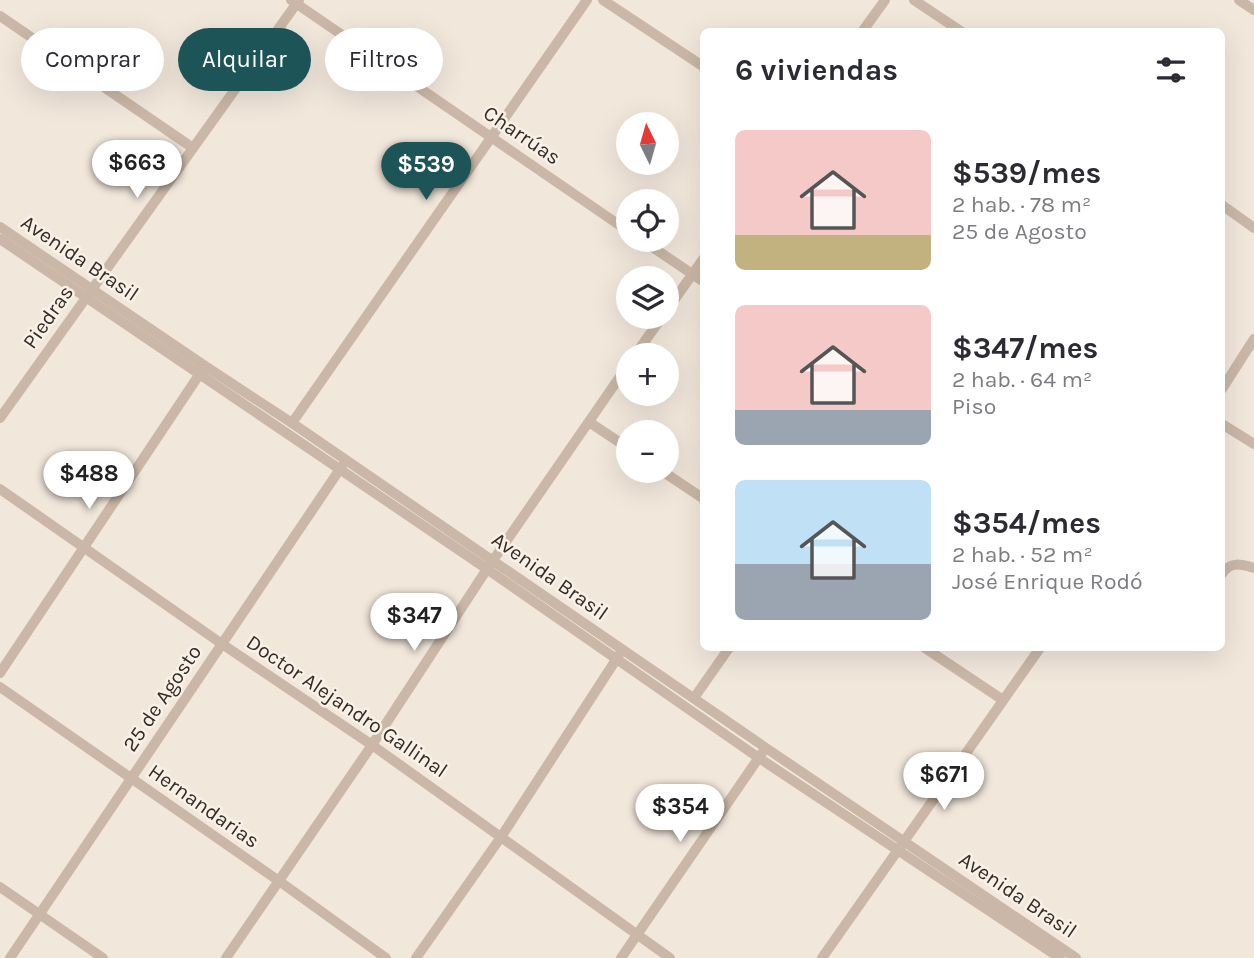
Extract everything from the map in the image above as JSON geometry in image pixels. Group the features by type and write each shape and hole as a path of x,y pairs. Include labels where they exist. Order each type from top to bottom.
{"street":[{"path":"292,423 587,0"},
{"path":"603,0 700,64"},
{"path":"865,28 884,0"},
{"path":"914,0 956,28"},
{"path":"1239,0 1254,10"},
{"name":"Charrúas","path":"296,1 616,223"},
{"name":"Piedras","path":"0,418 296,1"},
{"path":"0,16 193,148"},
{"path":"1225,207 1254,228"},
{"name":"Avenida Brasil","path":"0,227 89,294"},
{"name":"Avenida Brasil","path":"0,239 89,294 343,465 901,846 1060,958"},
{"path":"660,252 700,279"},
{"path":"679,293 700,263"},
{"path":"1225,384 1254,339"},
{"path":"0,673 202,370"},
{"name":"Avenida Brasil","path":"202,370 292,423 343,465"},
{"path":"226,958 616,383"},
{"path":"589,422 616,440"},
{"path":"1225,426 1254,444"},
{"name":"25 de Agosto","path":"10,958 343,465"},
{"path":"679,482 700,496"},
{"name":"Doctor Alejandro Gallinal","path":"0,489 372,745 670,958"},
{"path":"1225,570 1233,564 1254,568"},
{"path":"694,698 727,651"},
{"path":"930,651 1003,700"},
{"path":"822,958 1038,651"},
{"path":"416,958 501,837 619,655"},
{"name":"Avenida Brasil","path":"619,655 694,698 763,753"},
{"name":"Hernandarias","path":"0,687 386,958"},
{"path":"621,958 763,753"},
{"name":"Avenida Brasil","path":"901,846 1076,958"},
{"path":"0,887 103,958"}]}
